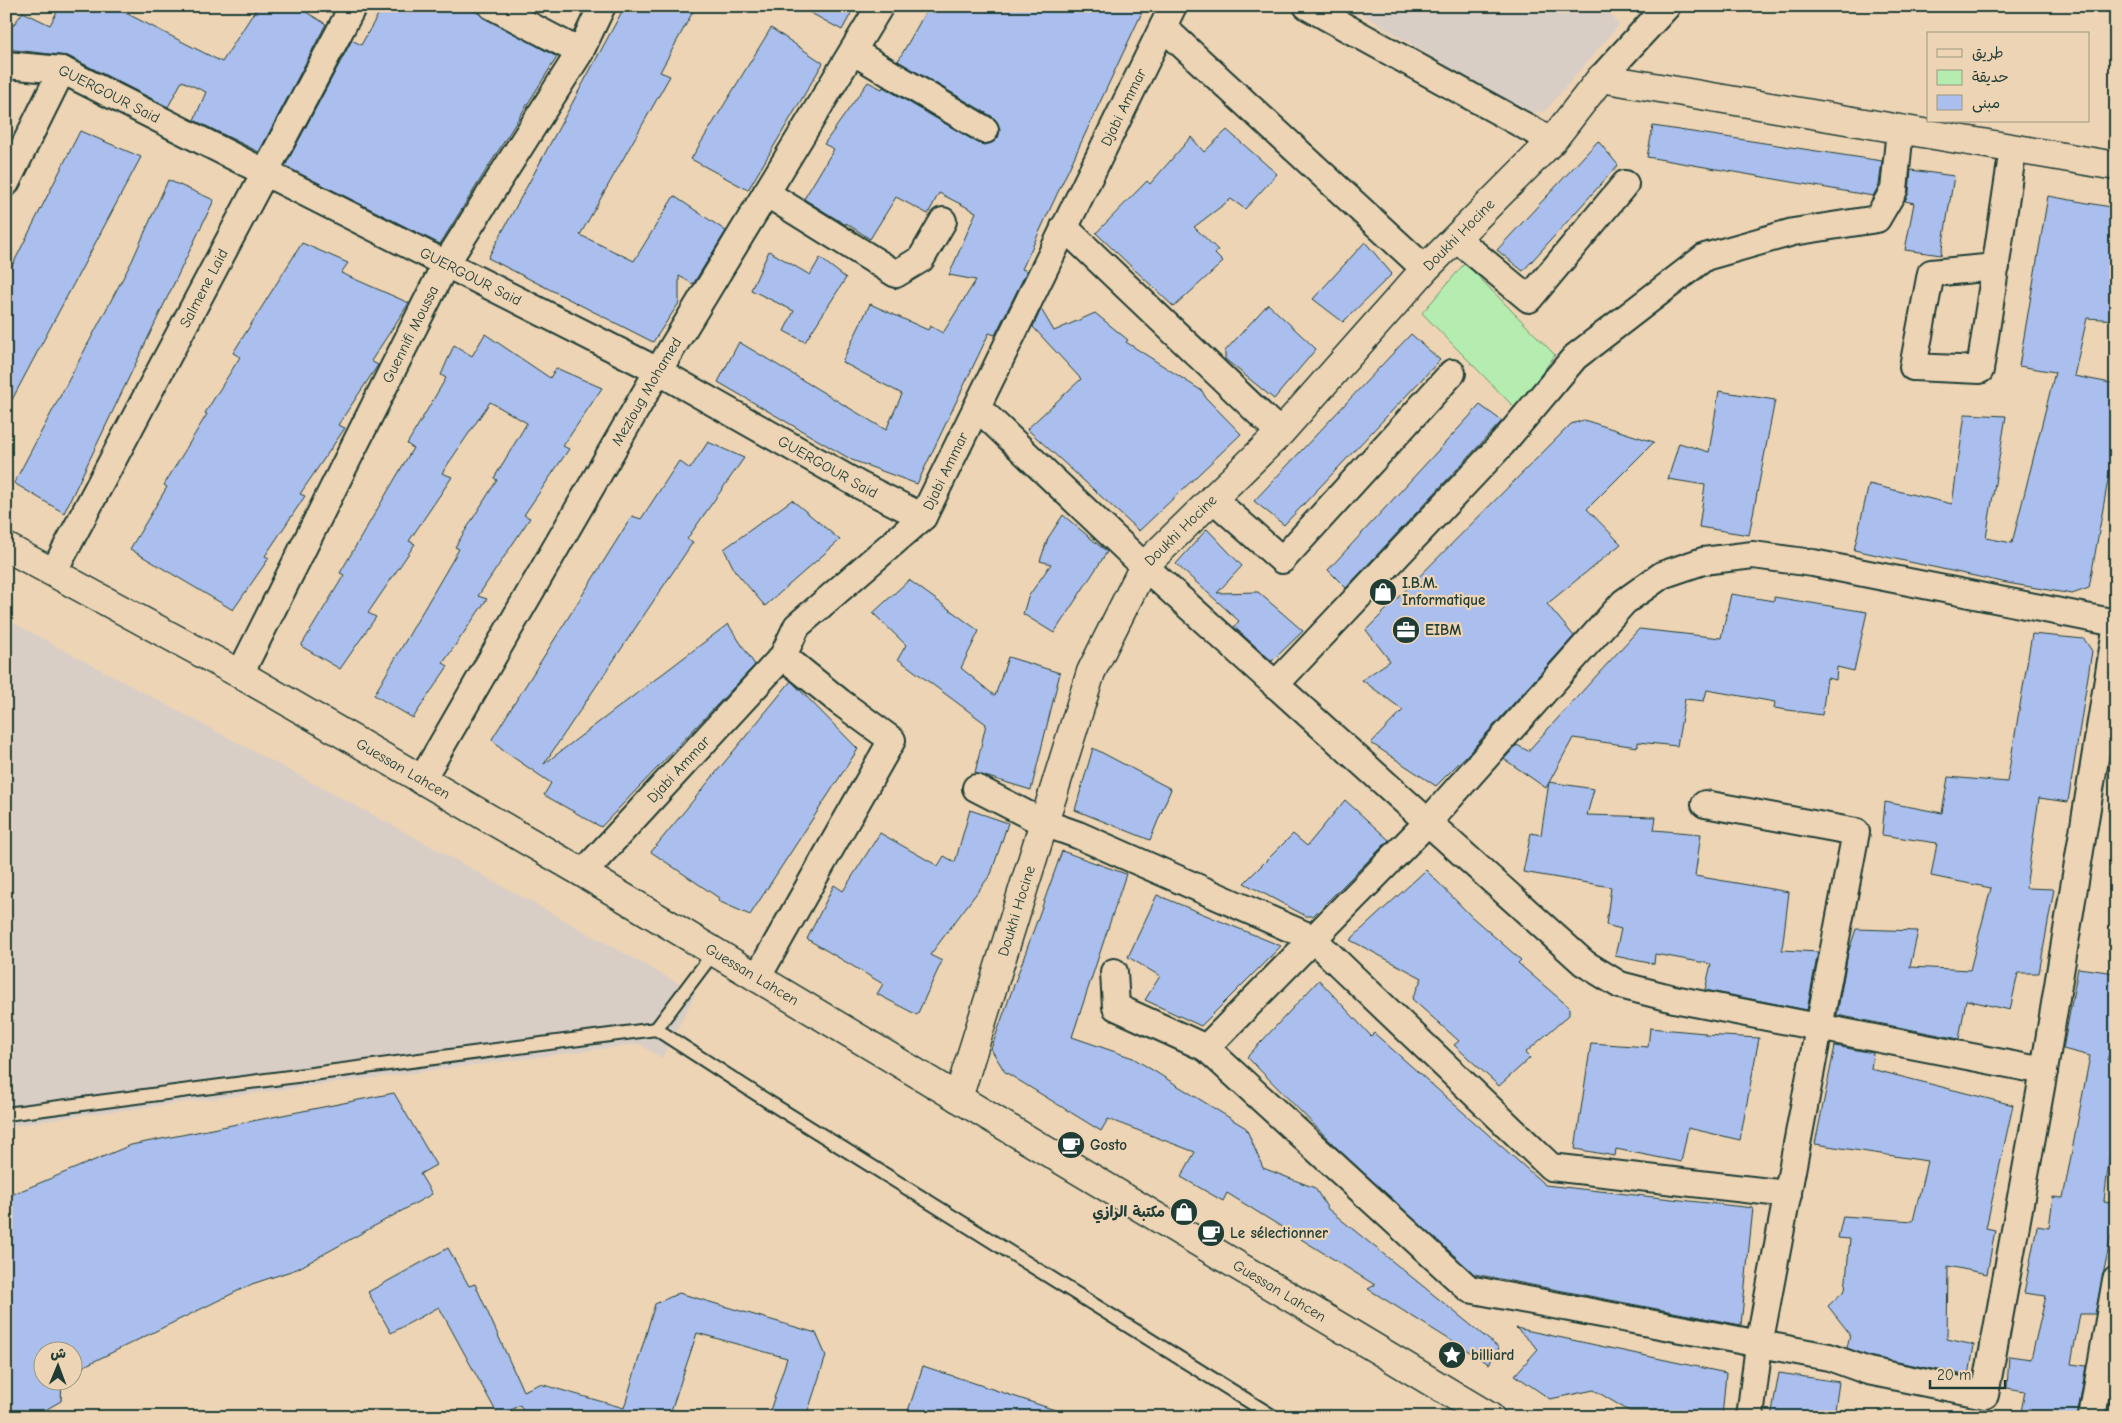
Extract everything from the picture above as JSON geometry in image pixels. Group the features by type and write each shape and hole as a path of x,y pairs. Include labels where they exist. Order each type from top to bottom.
{"street":[{"name":"Salmene Laid","path":"54,571 354,6"},
{"path":"492,6 580,52"},
{"name":"Guennifi Moussa","path":"240,674 445,265 580,52 602,6"},
{"name":"Mezloug Mohamed","path":"421,781 658,371 854,52 880,6"},
{"path":"1307,6 1552,141"},
{"path":"1601,78 1667,6"},
{"path":"1168,17 1425,269"},
{"name":"Djabi Ammar","path":"583,874 783,656 797,626 923,517 1168,17"},
{"path":"854,52 985,130"},
{"name":"GUERGOUR Said","path":"6,65 62,70 658,371 862,486 923,517"},
{"path":"6,183 62,70"},
{"path":"1601,78 2116,166"},
{"name":"Doukhi Hocine","path":"958,1098 1091,672 1144,566 1280,433 1425,269 1552,141 1601,78"},
{"path":"1275,685 1502,444 1575,357 1689,268 1705,257 1792,232 1877,219 1894,190 1900,129"},
{"path":"1996,267 1931,273 1913,367 1980,370 1996,267 2013,149"},
{"path":"1456,238 1529,300 1625,184"},
{"path":"766,194 896,274 921,260 943,221"},
{"path":"1064,227 1280,433"},
{"path":"1212,498 1282,560 1452,373"},
{"path":"977,407 1144,566 1584,963 1620,985 1674,999 2044,1071"},
{"name":"Guessan Lahcen","path":"6,547 54,571 240,674 583,874 1490,1417"},
{"path":"1206,1048 1427,823 1624,602 1662,574 1703,561 1753,555 1813,563 2116,623"},
{"path":"1114,972 1116,1007 1206,1048 1469,1289 1829,1357 1868,1371 1985,1395 2044,1071 2116,630"},
{"path":"757,978 892,740 840,702 783,656"},
{"path":"976,788 1044,823 1312,938 1551,1167 1788,1194"},
{"path":"1705,804 1856,832 1759,1345 1750,1417"},
{"path":"2092,1417 2116,1280"}],"lane":[{"path":"656,1030 714,952"},
{"path":"6,1114 656,1030 1274,1417"}],"shaded area":[{"path":"1349,6 1604,6 1619,25 1545,111 1533,113 1450,68"},
{"path":"6,619 405,832 696,993 662,1058 639,1044 78,1116 6,1127"}],"green space":[{"path":"1465,263 1555,355 1516,409 1422,313"}],"building":[{"path":"60,6 112,6 222,62 258,6 296,6 326,24 259,152 194,120 206,92 182,81 168,107 68,56 6,49 6,35 23,12 50,25"},
{"path":"383,6 465,6 557,57 440,244 285,166 352,40 361,45"},
{"path":"625,6 696,6 660,72 670,76 580,235 634,261 674,196 726,231 693,284 679,276 679,303 653,342 488,258"},
{"path":"798,6 855,6 842,30"},
{"path":"929,6 1145,6 1022,269 1027,271 995,335 989,333 917,484 852,460 718,382 739,342 886,430 902,394 842,362 870,304 928,330 930,326 943,333 976,280 949,275 976,212 939,193 928,214 896,197 870,239 804,199 834,149 824,144 868,82 882,89 883,87 978,143 984,145 992,143 998,138 1000,130 998,123 993,117 898,61"},
{"path":"771,28 823,63 748,190 691,159"},
{"path":"1653,126 1882,161 1879,185 1873,196 1647,157"},
{"path":"1227,130 1277,174 1245,209 1231,199 1194,227 1218,250 1215,254 1223,262 1174,307 1096,233 1147,181 1150,184 1191,137 1204,152"},
{"path":"80,131 141,157 6,411 6,278"},
{"path":"1598,141 1618,165 1523,271 1497,250"},
{"path":"1911,170 1954,176 1941,255 1905,250 1914,203 1905,201 1909,192"},
{"path":"168,180 214,200 64,513 14,483 132,261"},
{"path":"2048,196 2116,208 2116,320 2087,318 2074,376 2116,384 2116,435 2089,588 2072,594 2007,583 1854,550 1869,484 1952,504 1965,414 2006,416 1986,538 2012,543 2055,372 2019,366"},
{"path":"1365,242 1392,274 1343,322 1313,299"},
{"path":"302,243 348,263 341,273 409,303 371,361 378,365 338,425 345,428 300,494 305,496 265,556 269,558 233,610 130,549 167,487 164,485 207,414 205,413 240,357 233,353"},
{"path":"769,251 810,275 820,258 846,278 805,342 784,331 794,311 751,290"},
{"path":"1268,304 1316,349 1274,399 1225,359 1225,351"},
{"path":"1041,309 1054,331 1095,313 1128,340 1126,342 1202,391 1206,398 1241,434 1139,531 1027,429 1081,379 1033,327"},
{"path":"485,334 550,378 556,368 602,388 563,446 569,449 524,515 530,518 478,596 487,599 443,663 448,666 413,718 374,695 459,549 455,547 497,480 494,478 527,423 490,402 442,473 452,477 409,541 415,544 368,613 376,617 340,669 301,646 344,575 340,573 413,448 407,444 446,378 441,375 454,345 472,356"},
{"path":"1411,334 1440,360 1284,525 1254,501"},
{"path":"1719,391 1775,400 1749,535 1699,527 1705,485 1668,479 1679,443 1709,452"},
{"path":"1480,405 1502,421 1346,588 1328,570"},
{"path":"1584,420 1654,442 1587,509 1621,544 1547,604 1574,636 1468,754 1436,786 1371,743 1403,710 1362,680 1390,661 1366,630 1571,424"},
{"path":"708,442 744,458 687,539 693,542 544,764 728,624 755,665 601,827 544,795 551,783 501,749 492,739 632,516 641,519 679,461 690,469"},
{"path":"792,500 840,540 765,606 735,571 724,549"},
{"path":"1063,515 1107,552 1054,633 1023,614 1028,597 1051,564 1040,561 1048,538"},
{"path":"1207,529 1242,566 1217,593 1258,592 1303,631 1272,661 1234,627 1239,621 1176,564"},
{"path":"909,580 979,631 961,668 995,696 1008,657 1060,673 1031,790 975,773 986,724 898,659 906,645 873,613"},
{"path":"1731,594 1774,601 1774,597 1867,612 1854,671 1837,667 1836,680 1827,678 1822,715 1774,708 1775,702 1707,690 1704,701 1685,699 1677,746 1638,742 1638,747 1573,738 1546,788 1504,759 1517,745 1528,751 1639,629 1721,638"},
{"path":"2032,634 2084,639 2092,651 2068,802 2039,798 2026,888 2054,889 2039,973 2018,973 2010,1010 1966,1000 1959,1039 1837,1015 1848,953 1856,929 1918,931 1910,967 1970,970 1991,888 1931,876 1937,843 1882,835 1885,802 1942,813 1948,777 2007,782"},
{"path":"791,681 858,749 750,915 718,901 719,898 651,852"},
{"path":"1093,748 1171,789 1150,840 1075,810"},
{"path":"1549,782 1594,789 1587,815 1656,817 1654,830 1701,834 1695,876 1789,892 1782,950 1818,952 1807,1010 1705,990 1711,964 1655,954 1654,964 1615,956 1621,929 1606,925 1611,887 1523,872 1531,833 1541,835"},
{"path":"1345,800 1389,840 1313,916 1306,916 1244,883 1293,834 1307,846"},
{"path":"970,810 1008,823 991,874 930,955 942,961 917,1015 877,994 883,984 807,939 834,885 843,891 880,833 938,866 944,856 955,862"},
{"path":"1062,851 1126,874 1072,1037 1133,1058 1246,1128 1263,1168 1315,1188 1328,1209 1499,1348 1489,1364 1368,1289 1375,1285 1227,1193 1223,1201 1181,1177 1195,1152 1108,1119 1101,1131 1005,1072 991,1049"},
{"path":"1426,870 1472,917 1521,960 1518,963 1569,1007 1569,1015 1525,1053 1530,1058 1499,1086 1454,1045 1459,1041 1412,999 1422,978 1350,940"},
{"path":"1157,895 1281,946 1201,1026 1145,1000 1160,976 1128,957"},
{"path":"2078,968 2116,973 2116,1035 2107,1060 2116,1062 2116,1104 2104,1201 2116,1203 2116,1212 2095,1314 2080,1314 2071,1364 2086,1366 2077,1417 2020,1417 2025,1391 2007,1388 2009,1356 2031,1359 2046,1296 2024,1293 2037,1226 2049,1228 2053,1197 2063,1198 2090,1056 2063,1049"},
{"path":"1319,980 1371,1036 1374,1033 1545,1185 1753,1208 1741,1325 1474,1274 1338,1149 1247,1057"},
{"path":"1650,1028 1705,1033 1705,1035 1759,1038 1740,1140 1688,1128 1681,1162 1616,1149 1615,1156 1575,1149 1591,1043 1648,1047"},
{"path":"1835,1046 1873,1053 1871,1069 2013,1105 1986,1228 1995,1230 1987,1274 1948,1266 1947,1339 1974,1345 1969,1376 1872,1357 1847,1348 1850,1334 1828,1306 1845,1290 1850,1239 1838,1238 1843,1216 1913,1221 1927,1161 1815,1144"},
{"path":"394,1093 436,1165 420,1174 432,1194 297,1269 252,1284 82,1367 82,1340 32,1340 32,1390 62,1390 61,1401 47,1409 50,1417 6,1417 6,1197 131,1145"},
{"path":"448,1248 469,1286 475,1284 523,1391 540,1384 624,1408 655,1304 679,1293 816,1333 826,1356 806,1417 768,1417 787,1358 697,1333 669,1417 526,1417 520,1405 499,1417 439,1307 391,1333 368,1292"},
{"path":"1516,1328 1726,1373 1722,1417 1664,1417 1664,1411 1629,1411 1594,1390 1550,1399 1515,1375 1538,1349"},
{"path":"923,1366 1064,1413 1063,1417 980,1417 959,1410 957,1417 906,1417"},
{"path":"1779,1373 1839,1382 1834,1417 1771,1417"}],"place":[{"name":"I.B.M. Informatique","path":"1383,592"},
{"name":"EIBM","path":"1406,630"},
{"name":"Gosto","path":"1071,1145"},
{"name":"مكتبة الرازي","path":"1184,1212"},
{"name":"Le sélectionner","path":"1211,1233"},
{"name":"billiard","path":"1452,1355"}]}
